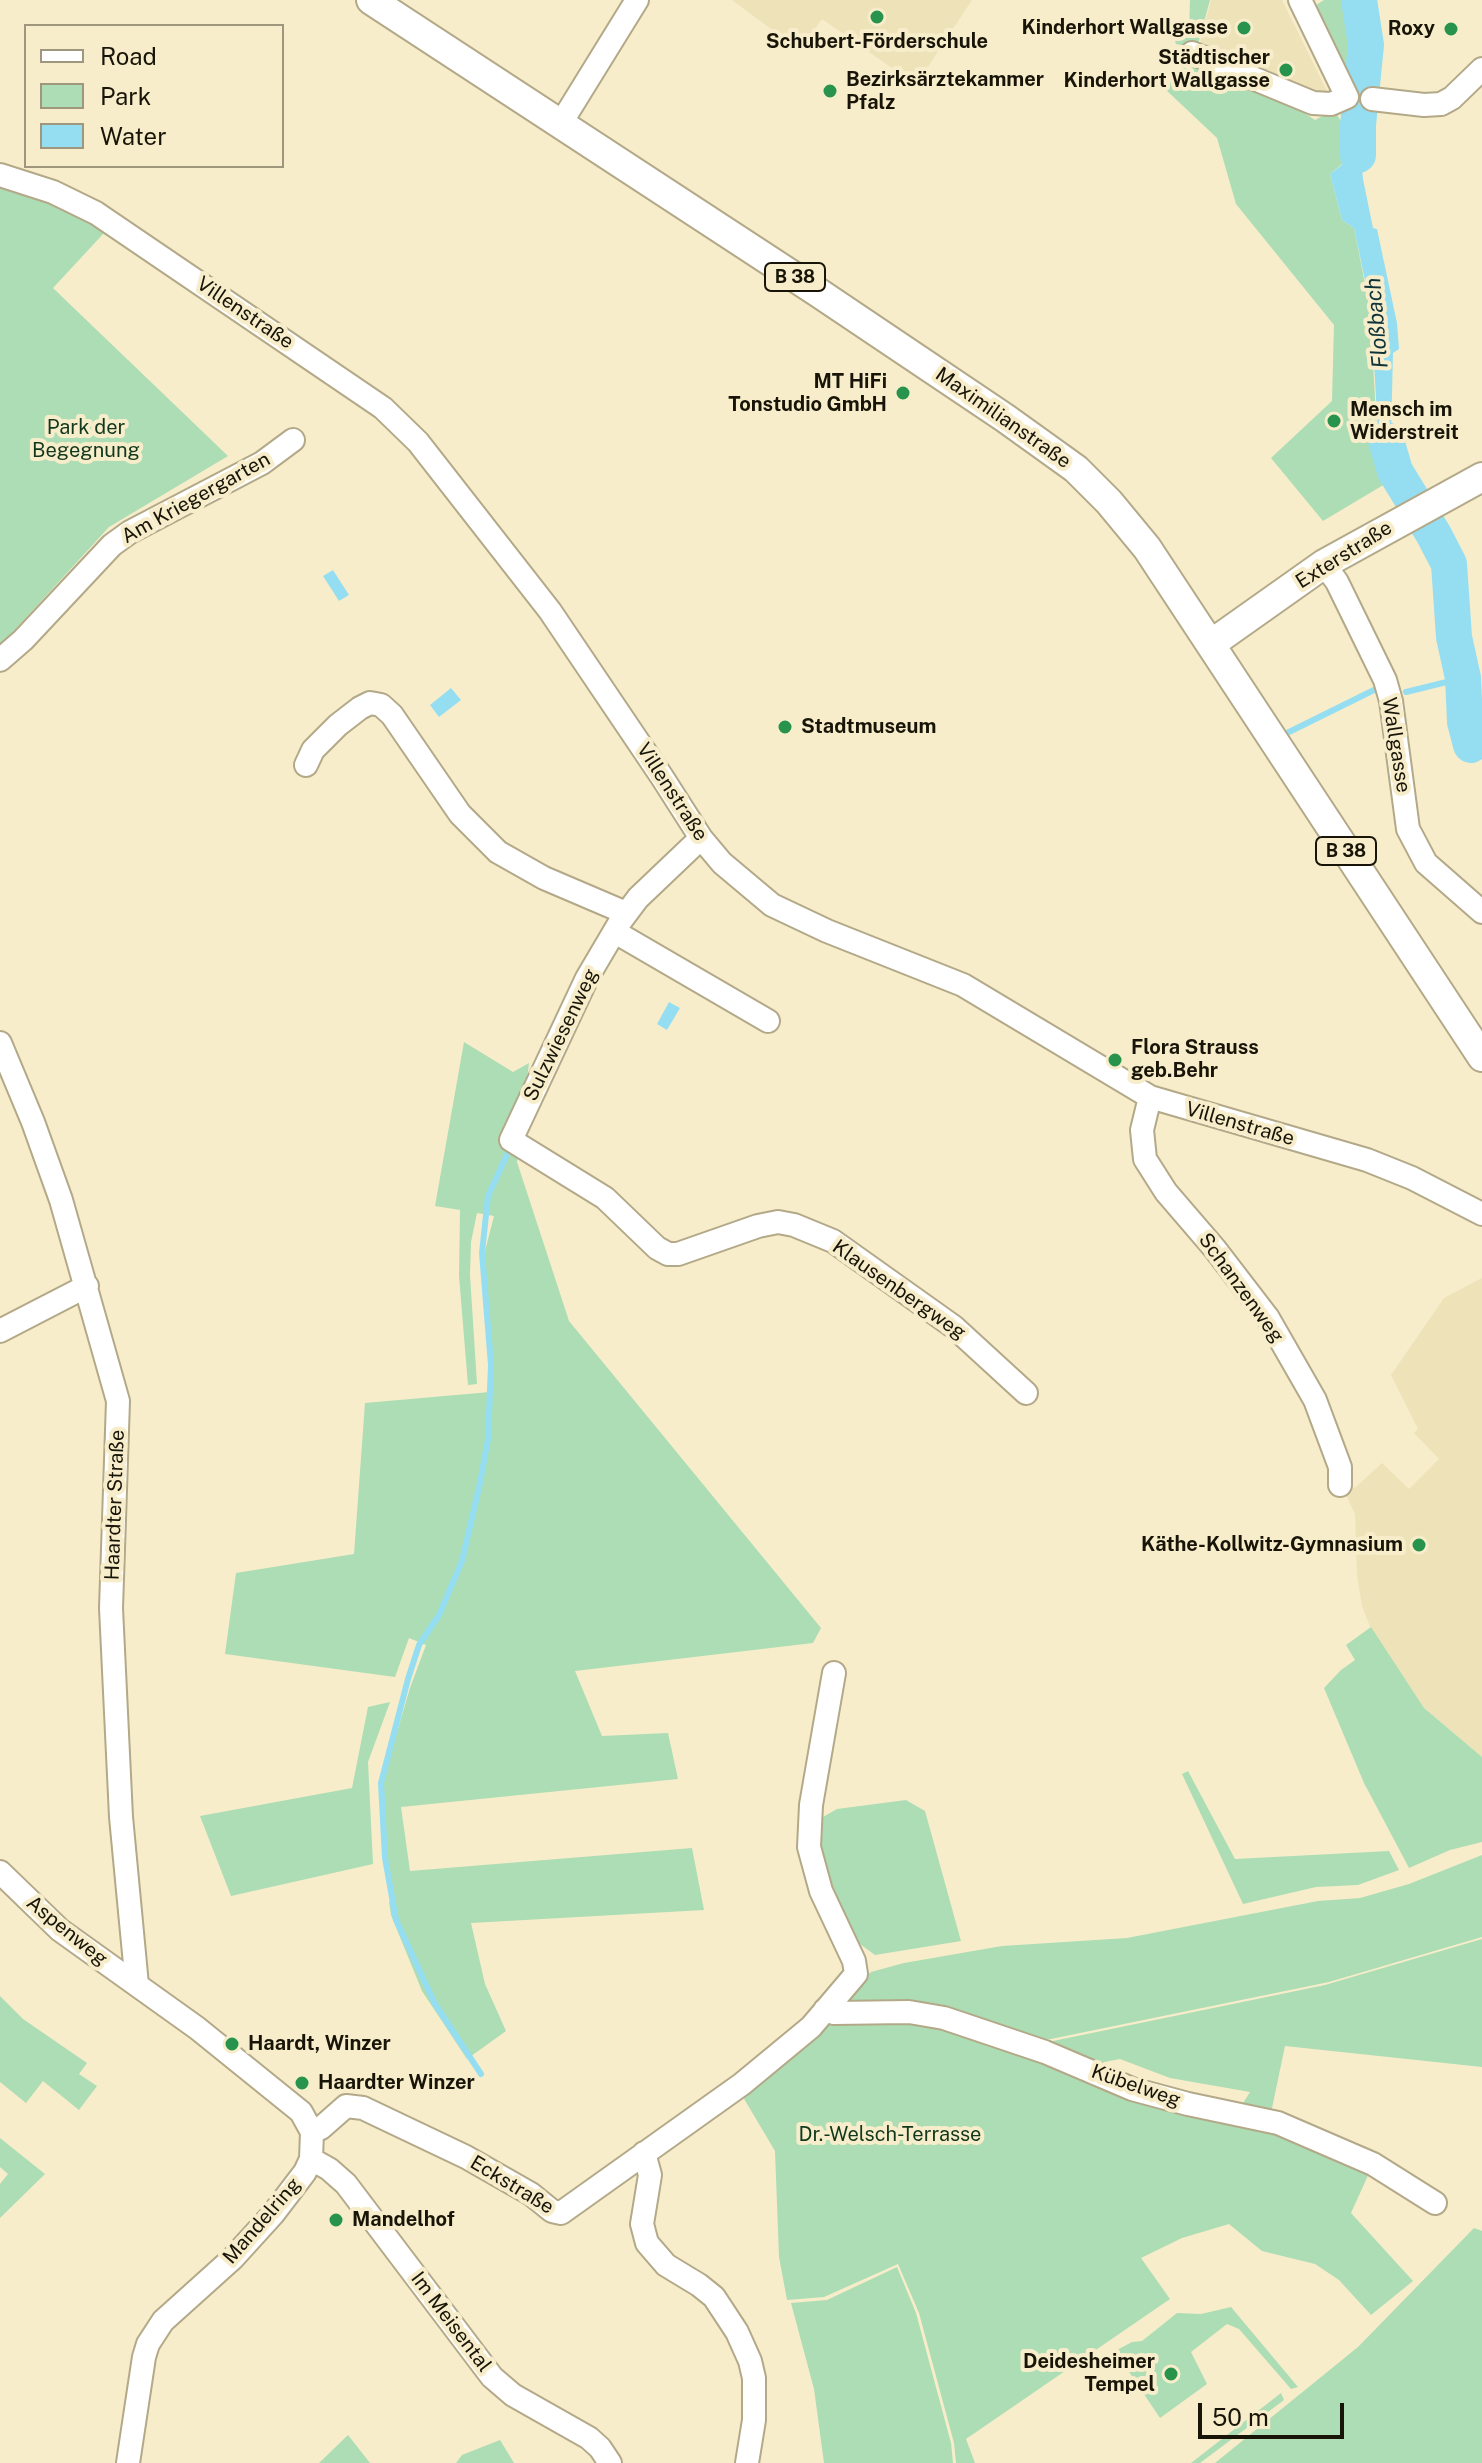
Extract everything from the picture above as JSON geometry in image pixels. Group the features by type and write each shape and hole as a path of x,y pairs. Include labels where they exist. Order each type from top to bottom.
{"main road":[{"name":"Maximilianstraße","path":"371,0 819,293 1058,455 1109,502 1147,548 1482,1057"},
{"name":"Exterstraße","path":"1211,644 1324,564 1482,477"}],"street":[{"path":"561,123 637,0"},
{"path":"1192,53 1313,103 1336,102 1347,97 1300,0"},
{"path":"1372,99 1441,104 1452,98 1482,69"},
{"name":"Villenstraße","path":"0,175 53,192 96,213 383,408 418,442 550,611 701,838 722,863 772,905 827,931 963,985 1150,1097 1367,1160 1426,1185 1482,1214"},
{"name":"Am Kriegergarten","path":"0,660 23,640 112,545 130,532 262,463 293,440"},
{"name":"Wallgasse","path":"1324,564 1337,582 1385,680 1391,701 1408,829 1426,863 1482,912"},
{"path":"306,765 313,750 338,725 370,703 381,705 392,715 460,814 498,852 620,923 768,1021"},
{"name":"Sulzwiesenweg","path":"511,1140 587,978 620,923 657,878 701,838"},
{"name":"Haardter Straße","path":"0,1043 57,1187 118,1401 111,1608 121,1817 137,1985"},
{"name":"Schanzenweg","path":"1150,1097 1142,1130 1145,1159 1166,1192 1268,1318 1315,1400 1340,1467 1340,1485"},
{"name":"Klausenbergweg","path":"511,1140 605,1198 657,1248 668,1254 678,1254 778,1222 833,1241 954,1327 1026,1393"},
{"path":"0,1331 87,1286"},
{"path":"747,2463 754,2420 754,2378 750,2361 737,2332 714,2297 666,2265 647,2243 642,2224 650,2175 644,2153 742,2084 811,2027 856,1974 854,1961 821,1891 809,1847 811,1805 834,1673"},
{"name":"Aspenweg","path":"0,1872 60,1930 137,1985"},
{"path":"137,1985 197,2028 301,2112 312,2132"},
{"name":"Kübelweg","path":"825,2010 834,2013 909,2012 944,2018 1045,2052 1132,2089 1278,2123 1373,2164 1435,2203"},
{"name":"Eckstraße","path":"312,2132 346,2106 363,2108 466,2157 531,2194 557,2213 567,2211 644,2153"},
{"name":"Mandelring","path":"128,2463 148,2344 163,2321 248,2243 305,2172 311,2159 312,2132"},
{"name":"Im Meisental","path":"311,2159 346,2184 492,2377 513,2395 589,2438 610,2463"}],"shaded area":[{"path":"732,0 972,0 916,85 822,19 799,50"},
{"name":"Städtischer Kinderhort Wallgasse","path":"1211,0 1282,0 1328,93 1321,97 1199,47"},
{"name":"Käthe-Kollwitz-Gymnasium","path":"1482,1278 1482,1757 1424,1708 1371,1629 1362,1606 1357,1576 1355,1514 1345,1493 1382,1463 1409,1489 1439,1459 1414,1433 1418,1429 1391,1375 1444,1298"}],"green space":[{"path":"1190,0 1210,0 1197,48 1176,44 1175,41 1189,31"},
{"path":"1324,0 1354,0 1360,42 1354,83 1345,83 1310,9"},
{"path":"1189,60 1277,95 1315,120 1334,110 1349,134 1347,160 1330,174 1342,220 1354,228 1370,309 1378,451 1390,481 1323,521 1271,458 1332,401 1334,325 1236,204 1217,138 1165,89"},
{"name":"Park der Begegnung","path":"0,184 48,200 102,226 104,233 53,288 228,456 109,527 0,646"},
{"path":"464,1042 513,1072 529,1063 517,1162 569,1321 821,1628 813,1643 575,1671 602,1736 668,1733 678,1779 401,1807 410,1871 692,1848 704,1910 471,1923 485,1984 506,2031 467,2059 422,1991 391,1915 389,1901 394,1902 385,1858 382,1783 426,1645 409,1638 395,1677 225,1654 236,1573 354,1554 365,1403 490,1392 492,1365 484,1255 494,1216 477,1213 471,1242 477,1384 468,1385 459,1276 460,1210 435,1206"},
{"path":"1371,1627 1424,1708 1482,1757 1482,1842 1450,1850 1409,1868 1364,1783 1324,1688 1355,1660 1346,1645"},
{"path":"390,1702 368,1762 373,1864 231,1896 200,1816 352,1788 368,1707"},
{"path":"1188,1771 1235,1859 1389,1851 1399,1870 1358,1885 1316,1887 1243,1904 1182,1774"},
{"path":"906,1800 925,1811 961,1941 875,1955 853,1939 824,1867 816,1821 837,1809"},
{"path":"1482,1855 1482,1937 1329,1982 1046,2040 945,2009 852,2004 845,1997 871,1972 904,1963 1002,1946 1127,1938 1318,1901 1360,1898 1409,1884"},
{"path":"1482,1939 1482,2067 1285,2046 1271,2113 1242,2105 1250,2092 1170,2078 1120,2059 1094,2064 1048,2042 1325,1985"},
{"path":"0,1996 23,2019 87,2063 79,2074 97,2086 79,2110 43,2081 26,2103 0,2082"},
{"name":"Dr.-Welsch-Terrasse","path":"904,2020 1046,2058 1286,2136 1370,2171 1351,2213 1413,2281 1371,2315 1339,2280 1315,2264 1262,2251 1229,2224 1182,2238 1141,2258 1170,2299 966,2439 975,2463 956,2463 954,2443 919,2313 898,2264 824,2297 787,2300 779,2257 775,2151 740,2092 826,2025"},
{"path":"0,2138 45,2174 0,2218 0,2184 8,2174 0,2167"},
{"path":"1474,2228 1482,2231 1482,2463 1215,2463 1358,2347"},
{"path":"897,2267 916,2313 951,2443 953,2463 824,2463 814,2389 791,2303 827,2300"},
{"path":"1231,2307 1298,2387 1291,2389 1239,2329 1227,2324 1191,2352 1207,2384 1160,2418 1115,2351 1132,2342 1142,2341 1177,2313 1201,2314"},
{"path":"1281,2393 1284,2400 1200,2463 1191,2463"},
{"path":"348,2435 370,2463 319,2463"},
{"path":"500,2440 514,2463 456,2463 462,2455"}],"water":[{"path":"1352,104 1365,105 1361,154 1363,179 1397,323 1399,349 1393,353 1391,436 1408,483 1395,489 1379,451 1371,309 1354,228 1342,220 1330,174 1348,160"},
{"path":"333,570 349,595 339,601 323,576"},
{"path":"451,688 461,700 439,717 430,705"},
{"path":"669,1002 680,1008 667,1030 657,1024"}],"waterway":[{"path":"1358,155 1366,45 1359,0"},
{"name":"Floßbach","path":"1340,104 1355,123"},
{"name":"Floßbach","path":"1386,440 1395,471 1449,564 1454,637 1463,678 1465,722 1471,745"},
{"path":"1406,692 1463,678"},
{"path":"1287,733 1376,689"},
{"path":"481,2074 435,2004 396,1920 385,1858 381,1783 419,1645 439,1615 462,1561 480,1483 488,1439 491,1365 482,1253 488,1196 511,1146"}],"place":[{"name":"Schubert-Förderschule","path":"877,17"},
{"name":"Kinderhort Wallgasse","path":"1244,28"},
{"name":"Roxy","path":"1451,29"},
{"name":"Städtischer Kinderhort Wallgasse","path":"1286,70"},
{"name":"Bezirksärztekammer Pfalz","path":"830,91"},
{"name":"MT HiFi Tonstudio GmbH","path":"903,393"},
{"name":"Mensch im Widerstreit","path":"1334,421"},
{"name":"Stadtmuseum","path":"785,727"},
{"name":"Flora Strauss geb.Behr","path":"1115,1060"},
{"name":"Käthe-Kollwitz-Gymnasium","path":"1419,1545"},
{"name":"Haardt, Winzer","path":"232,2044"},
{"name":"Haardter Winzer","path":"302,2083"},
{"name":"Mandelhof","path":"336,2220"},
{"name":"Deidesheimer Tempel","path":"1171,2374"}]}
